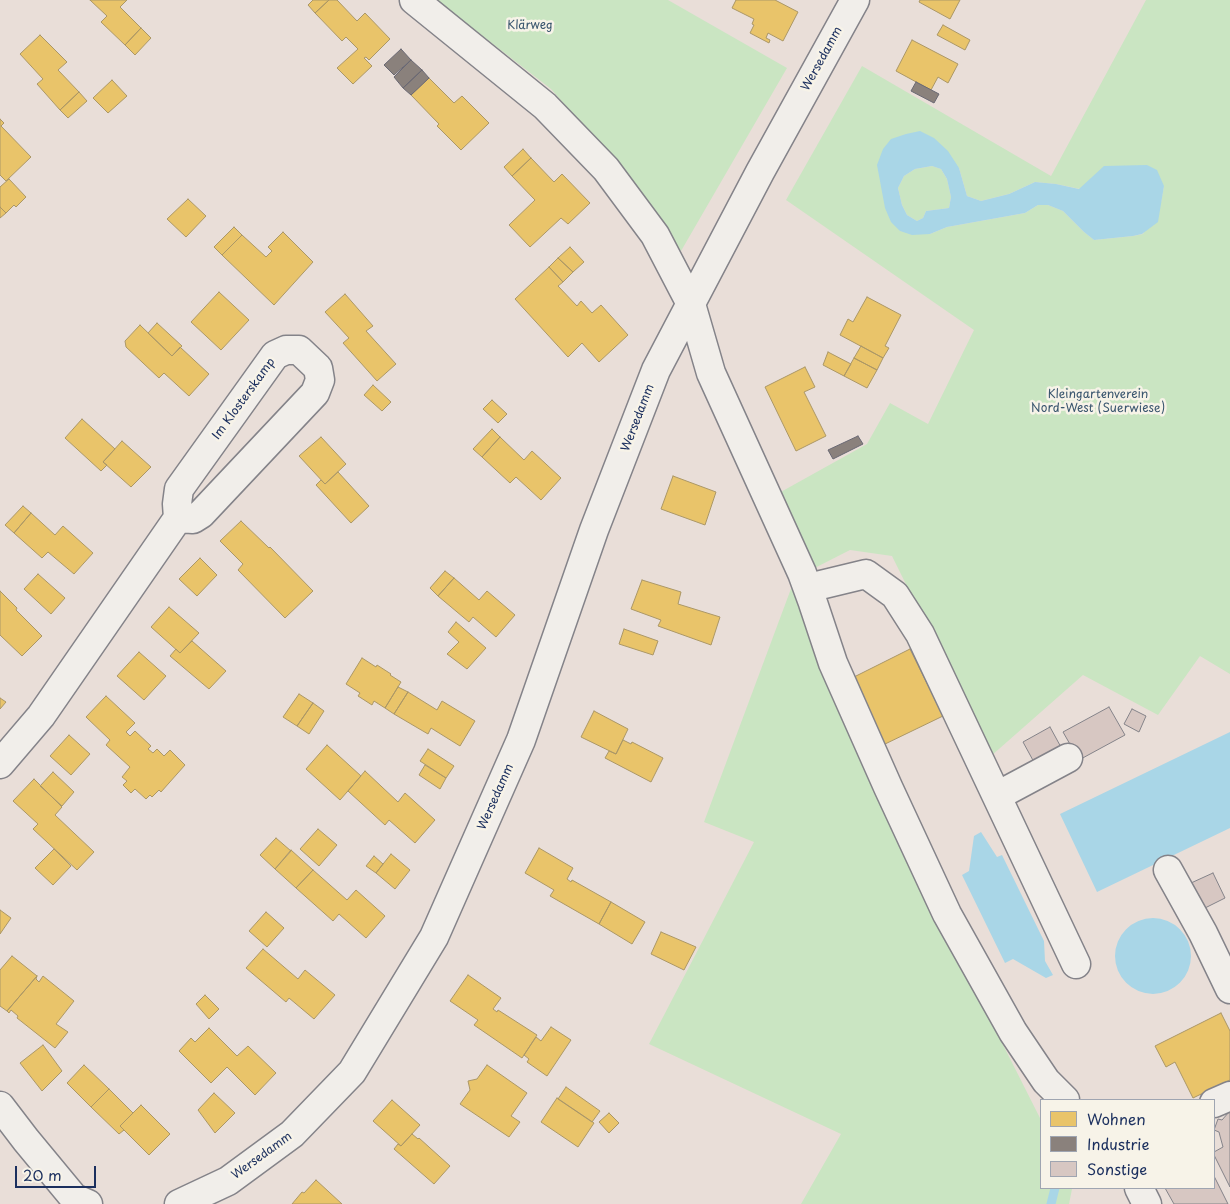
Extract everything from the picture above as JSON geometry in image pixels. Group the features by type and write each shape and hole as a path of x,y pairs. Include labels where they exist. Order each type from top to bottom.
{"street":[{"path":"414,0 545,106 606,169 655,235 691,304 711,372 805,581 832,663 947,914 1013,1032 1046,1081 1064,1099"},
{"name":"Wersedamm","path":"179,1204 228,1181 292,1134 352,1072 434,936 521,740 594,530 656,370 760,172 855,0"},
{"name":"Im Klosterskamp","path":"286,350 299,350 318,368 320,380 315,393 201,514 193,519 178,518 179,488 275,356 286,350"},
{"path":"0,764 41,716 178,518"},
{"path":"805,581 866,574 894,594 920,634 1076,964"},
{"path":"997,796 1068,758"},
{"path":"1168,870 1203,932 1230,989"},
{"path":"1215,1103 1230,1096"},
{"path":"0,1106 77,1202"},
{"path":"1140,1189 1148,1204"}],"green space":[{"name":"Klärweg","path":"436,0 668,0 787,68 681,251 615,162 551,89"},
{"name":"Kleingartenverein Nord-West (Suerwiese)","path":"1146,0 1230,0 1230,674 1200,656 1158,715 1083,675 991,756 892,556 850,550 795,578 761,503 867,444 890,403 928,424 974,330 786,200 862,66 1051,176","holes":["891,139 959,168 967,196 981,201 1009,194 1035,182 1080,189 1164,186 1161,202 1143,234 1133,236 1094,240 1063,211 1048,205 1038,205 1025,213 947,227 930,234 900,231"]},
{"path":"932,166 941,169 947,179 951,197 949,208 926,211 923,218 917,221 907,215 902,205 898,188 904,176 915,169"},
{"path":"795,578 936,912 1040,1118 1040,1189 1072,1189 1069,1204 801,1204 841,1134 649,1044 754,842 704,822"}],"water":[{"path":"920,131 934,138 948,151 959,168 967,196 981,201 1009,194 1035,182 1079,189 1104,166 1147,165 1157,170 1164,186 1158,222 1142,234 1094,240 1063,211 1048,205 1038,205 1025,213 947,227 930,234 912,235 900,231 891,222 885,208 877,165 883,149 891,139","holes":["932,166 941,169 947,179 951,197 949,208 926,211 923,218 917,221 907,215 902,205 898,188 904,176 915,169"]},
{"path":"1230,732 1230,828 1097,892 1060,814"},
{"path":"981,832 997,857 1002,855 1044,941 1045,961 1053,975 1046,978 1013,959 1005,963 962,875 969,871 974,836"},
{"path":"1153,918 1168,921 1180,929 1188,941 1191,956 1188,971 1180,983 1168,991 1153,994 1138,991 1126,983 1118,971 1115,956 1118,941 1126,929 1138,921"}],"building: Wohnen":[{"path":"90,0 127,0 120,7 141,28 125,45 101,22 107,16"},
{"path":"313,0 329,0 315,13 308,5"},
{"path":"329,0 337,0 357,21 365,13 390,39 369,60 366,57 364,58 372,66 353,84 337,68 358,49 346,37 342,41 315,13"},
{"path":"736,0 775,0 798,12 783,41 768,33 766,38 770,40 769,43 750,33 754,25 752,24 754,19 732,8"},
{"path":"920,0 960,0 950,19 919,2"},
{"path":"943,25 970,40 965,50 937,35"},
{"path":"141,28 151,38 135,55 125,45"},
{"path":"40,35 67,62 58,70 79,92 60,110 37,84 43,79 20,54"},
{"path":"912,40 958,64 948,83 938,77 931,90 896,71"},
{"path":"429,78 454,103 462,96 489,123 461,150 437,126 439,124 411,95"},
{"path":"112,80 127,96 108,113 93,98"},
{"path":"79,92 87,101 68,118 60,110"},
{"path":"0,119 4,123 1,126 31,157 6,181 0,175"},
{"path":"523,149 531,158 512,176 504,167"},
{"path":"531,158 554,182 562,174 590,203 568,224 561,218 530,247 509,225 535,200 512,176"},
{"path":"9,179 26,197 16,207 14,205 6,213 0,207 0,187"},
{"path":"188,199 206,216 186,237 167,219"},
{"path":"0,207 6,213 0,218"},
{"path":"234,227 242,235 222,255 214,247"},
{"path":"283,232 313,262 274,305 222,255 242,235 266,257 272,251 268,247"},
{"path":"570,247 584,262 573,272 558,258"},
{"path":"558,258 573,272 563,282 549,267"},
{"path":"549,267 563,282 558,286 577,306 581,301 592,313 601,305 628,335 599,362 582,343 568,357 515,299"},
{"path":"219,292 249,320 221,350 191,322"},
{"path":"345,294 373,326 366,331 396,364 377,381 343,343 349,338 325,312"},
{"path":"867,297 901,315 885,346 889,348 883,358 840,335 848,319 853,322"},
{"path":"157,323 182,346 172,356 148,333"},
{"path":"140,325 172,356 180,347 209,374 189,396 164,373 159,378 126,347 125,341"},
{"path":"861,346 883,358 877,370 854,358"},
{"path":"828,352 851,364 844,376 823,365"},
{"path":"854,358 877,370 867,388 844,376"},
{"path":"805,367 815,387 804,392 826,436 796,451 765,387"},
{"path":"373,385 391,402 382,411 364,395"},
{"path":"492,400 507,414 498,423 483,409"},
{"path":"82,419 115,449 103,462 107,465 101,471 65,438"},
{"path":"492,429 500,437 482,457 473,449"},
{"path":"321,437 346,464 325,484 299,456"},
{"path":"500,437 524,460 532,451 561,478 541,500 516,477 510,483 482,457"},
{"path":"122,441 151,467 131,487 103,462"},
{"path":"338,472 369,506 351,523 316,485 321,480 325,484"},
{"path":"673,476 716,492 705,525 661,509"},
{"path":"23,506 31,513 14,533 5,525"},
{"path":"31,513 55,535 63,526 93,553 74,574 48,552 42,558 14,533"},
{"path":"241,521 270,547 313,591 285,618 238,570 243,564 220,541"},
{"path":"200,558 217,575 197,596 179,579"},
{"path":"445,571 454,578 438,596 430,588"},
{"path":"38,574 65,598 51,614 24,589"},
{"path":"454,578 479,600 487,591 515,615 496,637 473,617 469,622 438,596"},
{"path":"642,580 681,592 678,604 720,617 711,645 658,626 661,620 631,609"},
{"path":"0,591 42,636 22,656 0,635"},
{"path":"169,607 199,633 180,653 151,627"},
{"path":"456,622 486,648 467,669 447,654 459,642 448,632"},
{"path":"624,629 658,641 653,655 619,644"},
{"path":"192,641 226,671 209,689 170,656 176,649 180,653"},
{"path":"910,649 943,716 883,745 850,679"},
{"path":"139,652 166,676 144,700 117,676"},
{"path":"362,658 376,667 377,665 401,682 385,708 374,701 372,705 358,696 360,693 346,684"},
{"path":"398,687 408,692 394,714 385,708"},
{"path":"408,692 437,710 442,701 475,721 460,746 431,728 428,734 394,714"},
{"path":"299,694 313,703 297,726 283,717"},
{"path":"106,696 135,723 126,732 130,736 135,731 151,746 148,749 153,753 157,749 164,756 170,750 185,765 161,792 159,790 152,797 150,795 146,799 135,789 131,793 123,785 127,781 122,777 130,767 106,745 110,740 86,717"},
{"path":"0,698 6,702 0,709"},
{"path":"313,703 324,711 309,734 297,726"},
{"path":"594,711 628,729 616,754 581,737"},
{"path":"69,735 90,754 71,775 50,756"},
{"path":"623,740 631,744 632,742 663,758 651,782 605,758 609,751 616,754"},
{"path":"327,745 361,776 340,800 306,769"},
{"path":"428,749 454,766 446,778 420,761"},
{"path":"425,765 446,778 440,789 419,775"},
{"path":"365,771 398,802 405,793 435,820 415,843 389,820 385,825 348,791"},
{"path":"53,772 74,792 62,806 40,786"},
{"path":"34,779 62,807 55,815 94,852 77,870 33,829 38,824 13,801"},
{"path":"318,829 337,845 319,866 300,849"},
{"path":"276,838 291,851 275,869 260,855"},
{"path":"539,848 573,868 567,879 571,882 572,880 611,902 599,924 550,896 554,890 525,873"},
{"path":"54,849 71,866 53,885 35,868"},
{"path":"291,850 313,870 296,888 275,869"},
{"path":"391,854 410,870 395,889 376,873"},
{"path":"374,856 383,864 376,873 366,866"},
{"path":"313,870 347,900 356,890 385,916 366,938 339,914 333,921 296,888"},
{"path":"611,902 645,922 632,944 599,924"},
{"path":"0,910 11,918 0,934"},
{"path":"266,912 284,928 267,947 249,931"},
{"path":"661,932 696,947 684,970 651,954"},
{"path":"263,949 298,979 305,970 335,995 314,1019 289,998 286,1002 246,968"},
{"path":"12,956 37,976 7,1011 0,1006 0,970"},
{"path":"468,975 501,998 493,1009 497,1012 498,1010 537,1035 522,1058 474,1025 478,1020 450,1001"},
{"path":"37,976 36,979 39,982 43,976 74,1001 56,1024 68,1032 55,1048 17,1018 18,1016 11,1010 9,1013 7,1011"},
{"path":"205,995 219,1009 209,1019 196,1004"},
{"path":"1221,1013 1230,1031 1230,1080 1193,1098 1175,1062 1166,1067 1155,1046"},
{"path":"551,1027 571,1040 547,1076 527,1062 529,1059 524,1055 536,1037 541,1041"},
{"path":"209,1028 237,1056 248,1046 276,1073 255,1095 227,1067 211,1083 179,1051 191,1038 195,1042"},
{"path":"43,1045 62,1071 42,1091 20,1063"},
{"path":"84,1065 109,1089 91,1107 67,1083"},
{"path":"487,1065 527,1093 511,1116 520,1122 509,1137 460,1104 470,1090 468,1081 477,1079"},
{"path":"566,1087 600,1111 592,1122 558,1099"},
{"path":"109,1089 133,1113 120,1126 124,1130 119,1134 91,1107"},
{"path":"214,1093 235,1113 215,1133 198,1110"},
{"path":"557,1098 594,1123 578,1147 541,1122"},
{"path":"392,1100 420,1125 401,1146 373,1121"},
{"path":"141,1105 170,1134 149,1155 120,1126"},
{"path":"609,1113 619,1123 609,1133 599,1122"},
{"path":"412,1134 450,1166 434,1184 394,1149 398,1144 401,1146"},
{"path":"316,1180 342,1204 292,1204"}],"building: Industrie":[{"path":"401,49 411,60 394,75 384,65"},
{"path":"411,60 422,70 403,88 394,77"},
{"path":"422,70 429,78 411,95 403,88"},
{"path":"916,82 939,94 934,103 911,91"},
{"path":"858,436 863,444 833,459 828,450"}],"building: Sonstige":[{"path":"1109,707 1125,735 1079,760 1063,732"},
{"path":"1132,709 1146,716 1139,732 1124,724"},
{"path":"1050,727 1062,749 1035,764 1023,742"},
{"path":"1213,873 1225,898 1203,909 1191,883"},
{"path":"1230,1112 1230,1187 1215,1157 1215,1151 1223,1147 1219,1132 1215,1130 1218,1119 1222,1120"},
{"path":"1215,1178 1228,1204 1174,1204 1166,1189 1215,1189"}],"waterway":[{"path":"1051,1204 1055,1189"}]}
